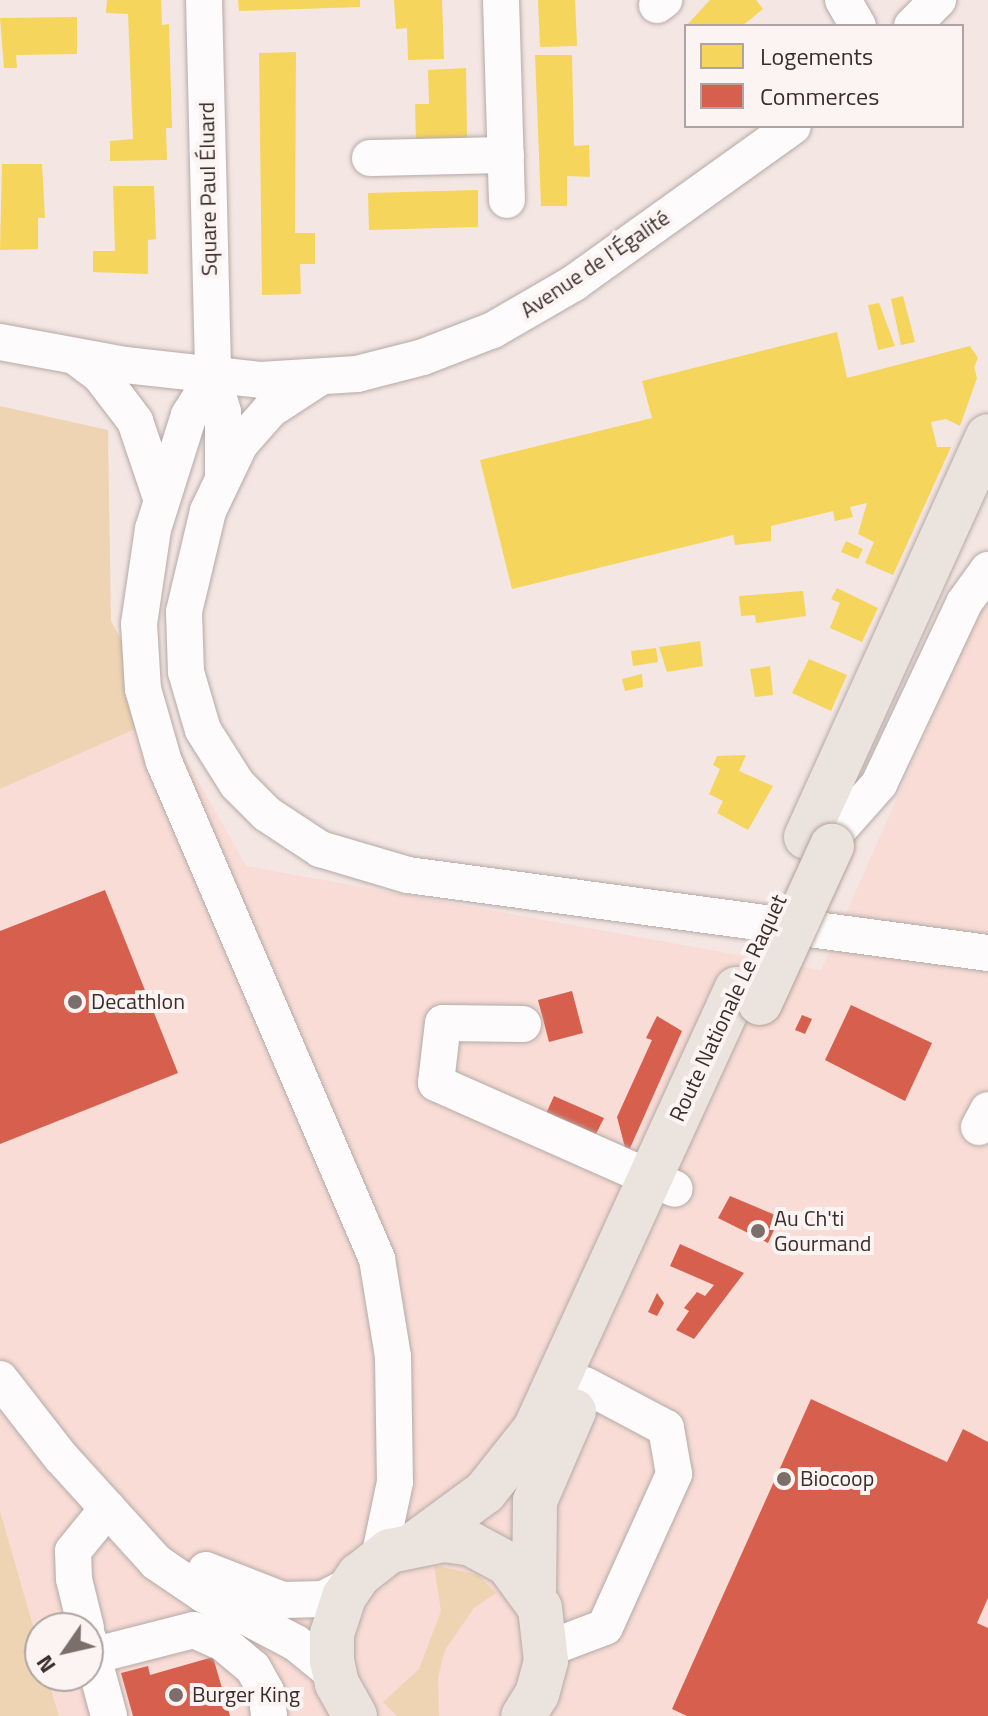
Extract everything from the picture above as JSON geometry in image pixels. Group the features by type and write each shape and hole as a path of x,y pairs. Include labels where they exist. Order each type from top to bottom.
{"main road":[{"name":"Route Nationale Le Raquet","path":"822,835 988,436"},
{"name":"Route Nationale Le Raquet","path":"382,1562 471,1505 524,1446 662,1184 822,835 988,506"},
{"name":"Route Nationale Le Raquet","path":"534,1596 535,1501 585,1385 662,1184"},
{"path":"346,1702 334,1621 382,1562 444,1540 484,1550 508,1564 534,1596 547,1649 535,1709"}],"street":[{"name":"Square Paul Éluard","path":"204,0 213,377 224,421 223,477"},
{"path":"501,0 507,200"},
{"path":"843,0 857,24"},
{"path":"914,24 938,0"},
{"name":"Avenue de l'Égalité","path":"0,342 76,357 213,377 319,378 423,357 493,330 574,283 790,128"},
{"path":"370,158 506,155"},
{"path":"76,357 100,375 135,421 161,498"},
{"path":"108,1508 208,1571 268,1596 312,1600 382,1562 395,1482 393,1357 382,1280 368,1235 149,716 139,624 161,498 189,415 213,377"},
{"path":"319,378 256,424 223,477 200,536 184,612 190,692 203,730 237,784 301,839 337,856 408,875 988,953"},
{"path":"822,835 879,784 964,603 988,570"},
{"path":"523,1024 443,1023 436,1083 662,1184"},
{"path":"0,1379 108,1508 172,1574 287,1638 346,1702"},
{"path":"547,1649 605,1627 674,1474 666,1428 585,1385"},
{"path":"84,1612 73,1551 108,1508"},
{"path":"104,1639 184,1629 207,1634 253,1668 266,1691 269,1716"},
{"path":"103,1692 109,1716"}],"shaded area":[{"path":"0,406 108,430 111,621 162,717 0,789"},
{"path":"988,592 988,1716 59,1716 52,1692 104,1692 104,1612 29,1612 0,1511 0,789 162,717 246,866 821,970"},
{"path":"0,1511 29,1612 24,1612 24,1692 52,1692 59,1716 0,1716"},
{"path":"434,1565 478,1575 496,1593 474,1608 445,1650 438,1677 439,1716 397,1716 383,1702 419,1669 441,1611"}],"building: Logements":[{"path":"107,0 161,0 162,25 169,24 172,128 166,128 167,160 110,161 110,141 133,139 128,14 106,13"},
{"path":"238,0 360,0 360,7 239,11"},
{"path":"394,0 442,0 444,59 408,60 407,28 396,29"},
{"path":"538,0 575,0 577,46 540,47"},
{"path":"710,0 756,0 763,9 744,24 688,24"},
{"path":"77,17 77,54 16,55 17,68 4,68 0,18"},
{"path":"296,52 295,233 315,233 315,264 300,264 301,294 262,295 259,53"},
{"path":"535,55 572,55 574,146 589,145 590,177 567,176 567,206 541,206"},
{"path":"466,68 467,139 416,140 415,104 429,104 428,70"},
{"path":"2,164 42,164 45,218 38,218 38,249 0,250"},
{"path":"113,186 154,186 156,239 148,240 148,274 93,272 93,251 115,251"},
{"path":"478,190 478,227 369,230 368,193"},
{"path":"903,296 915,342 901,345 891,299"},
{"path":"879,303 895,346 878,350 868,305"},
{"path":"837,332 847,378 970,346 978,358 974,367 977,378 960,426 946,419 931,422 937,447 951,447 893,575 865,563 874,542 858,534 867,503 850,507 853,517 835,521 833,511 771,526 771,541 735,545 733,535 512,589 480,460 652,418 642,381"},
{"path":"846,541 863,549 858,559 841,552"},
{"path":"837,588 878,608 862,642 830,628 840,603 831,599"},
{"path":"803,591 806,616 756,623 755,615 741,616 739,596"},
{"path":"700,641 703,666 667,672 659,647"},
{"path":"656,648 658,662 633,666 631,651"},
{"path":"809,659 847,675 831,711 792,693"},
{"path":"770,666 773,695 755,697 750,669"},
{"path":"642,674 643,687 625,691 622,679"},
{"path":"746,755 739,771 773,786 748,830 717,813 723,801 709,794 720,769 713,765 717,756"}],"building: Commerces":[{"name":"Decathlon","path":"105,890 178,1073 0,1144 0,931"},
{"path":"572,991 583,1033 549,1042 538,1000"},
{"path":"851,1005 932,1043 905,1101 825,1060"},
{"path":"802,1015 812,1019 805,1034 795,1030"},
{"path":"657,1016 682,1031 627,1155 617,1117 652,1040 646,1038"},
{"path":"554,1096 604,1118 593,1140 544,1118"},
{"name":"Au Ch'ti Gourmand","path":"730,1196 780,1217 768,1243 718,1218"},
{"path":"680,1244 744,1273 694,1339 676,1330 689,1311 684,1308 697,1292 705,1296 714,1285 670,1266"},
{"path":"657,1293 664,1303 657,1316 648,1312"},
{"path":"811,1399 947,1462 963,1429 988,1442 988,1598 977,1623 988,1628 988,1716 687,1716 672,1709"},
{"name":"Burger King","path":"213,1657 230,1716 133,1716 121,1673 148,1666 150,1675"}],"place":[{"name":"Decathlon","path":"75,1002"},
{"name":"Au Ch'ti Gourmand","path":"758,1231"},
{"name":"Biocoop","path":"784,1479"},
{"name":"Burger King","path":"176,1695"}]}
